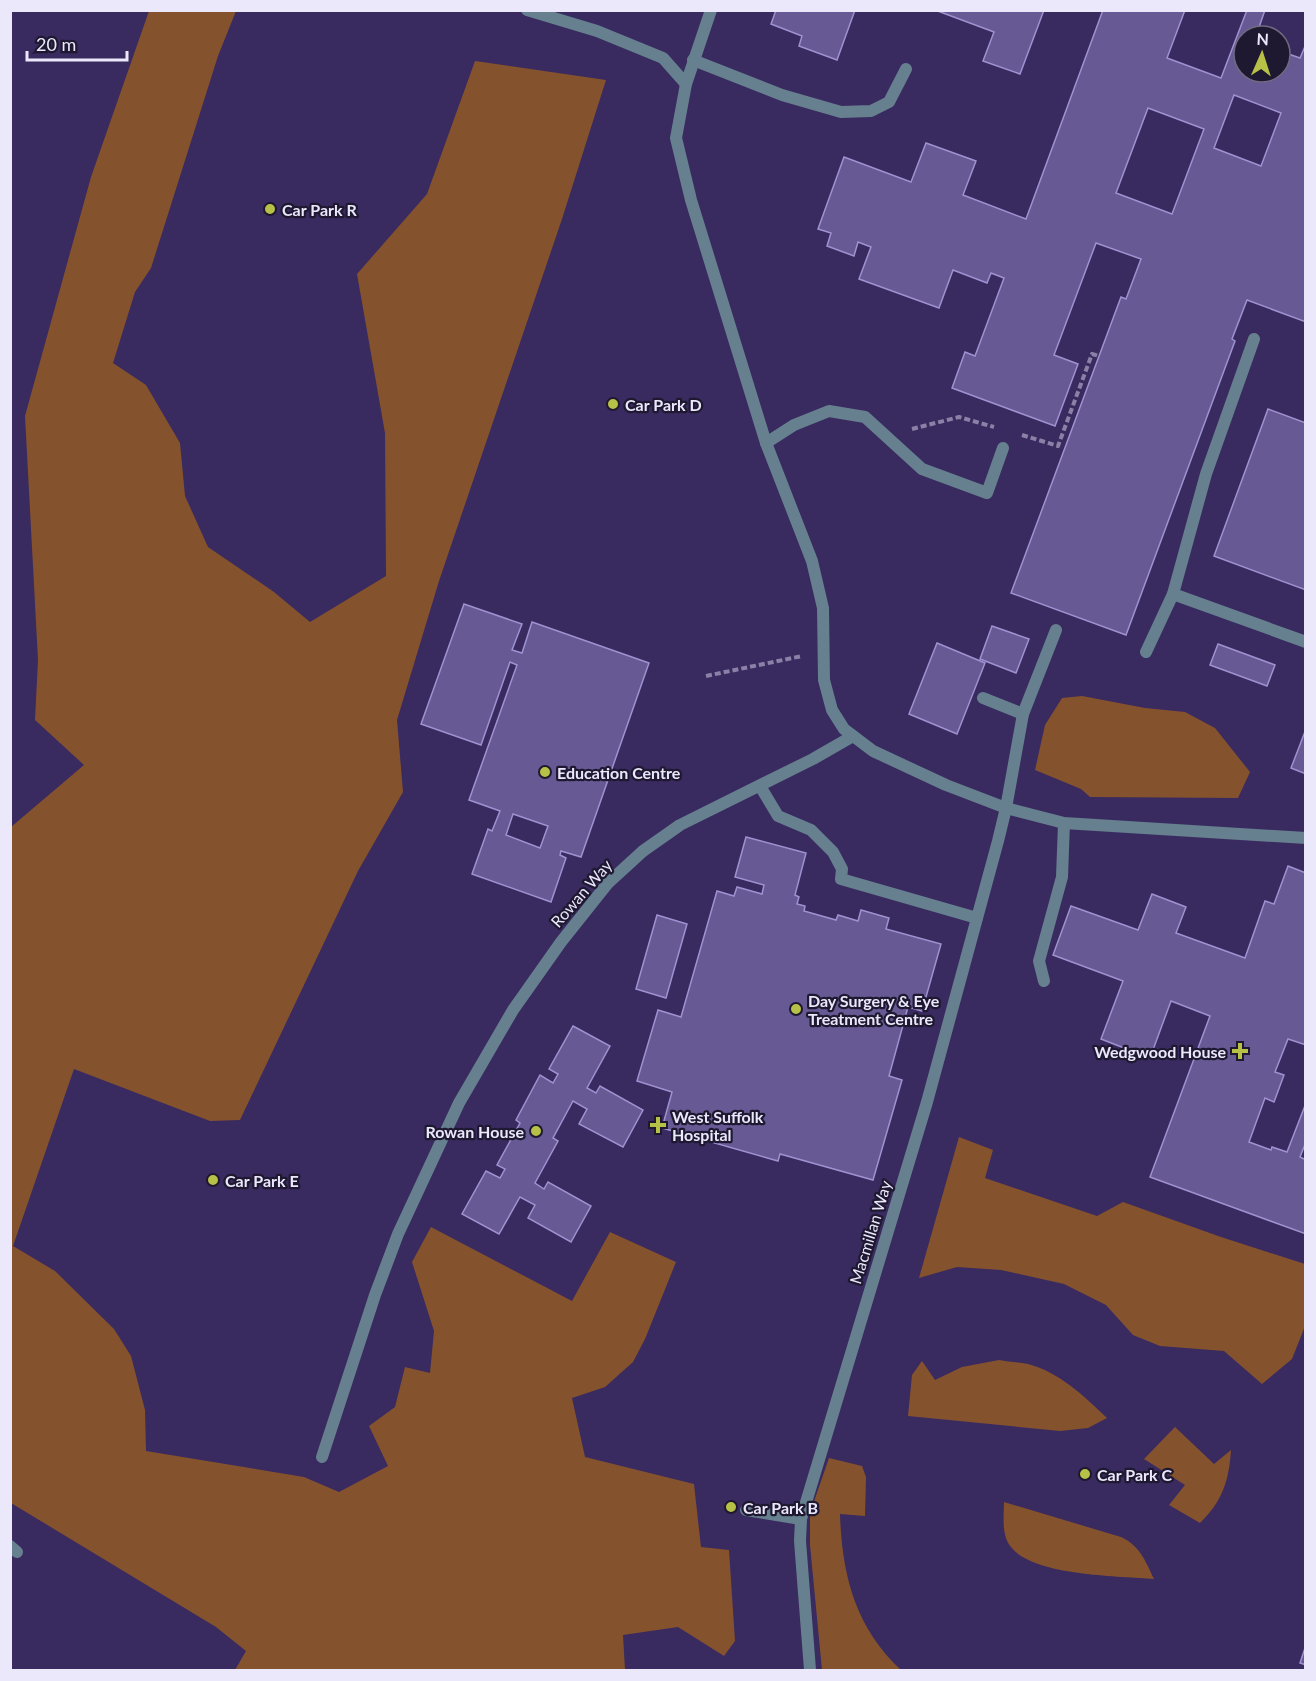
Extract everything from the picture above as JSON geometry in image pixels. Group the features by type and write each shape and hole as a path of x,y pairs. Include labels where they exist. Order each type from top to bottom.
{"lane":[{"path":"527,10 597,31 663,58 686,84"},
{"path":"711,10 686,84 676,138 691,200 766,443 812,561 823,608 824,680 832,710 844,729 873,751 966,794 1006,808 1064,823 1305,838"},
{"path":"693,60 782,94 841,112 871,111 889,102 906,69"},
{"path":"1146,652 1173,594 1206,474 1254,339"},
{"path":"766,443 794,425 829,411 865,417 922,469 987,493 1003,448"},
{"path":"1173,594 1305,642"},
{"name":"Macmillan Way","path":"810,1671 800,1541 801,1519 927,1102 1006,808 1023,714 1056,630"},
{"path":"983,698 1023,714"},
{"name":"Rowan Way","path":"322,1457 375,1294 398,1234 459,1103 513,1010 561,942 608,883 643,851 680,825 813,759 853,736"},
{"path":"760,786 778,816 811,830 833,852 842,869 842,879 977,918"},
{"path":"1044,981 1039,962 1062,877 1064,823"},
{"path":"746,1510 801,1519"}],"path":[{"path":"1014,433 1058,446 1092,354 1099,356"},
{"path":"885,436 959,417 1003,430"},
{"path":"706,676 825,651"}],"shaded area":[{"path":"149,11 236,11 218,56 151,268 135,292 113,363 146,385 180,443 185,496 208,547 274,592 310,622 386,576 385,433 357,274 427,194 475,61 606,80 562,219 439,581 397,720 403,792 358,871 240,1120 210,1121 74,1069 13,1246 55,1271 114,1329 131,1356 145,1410 146,1451 304,1477 339,1492 388,1466 369,1426 395,1407 405,1367 430,1373 434,1331 412,1262 431,1227 572,1301 610,1232 676,1262 645,1339 633,1362 605,1387 572,1398 585,1457 694,1484 701,1547 729,1550 735,1641 724,1656 678,1627 623,1635 625,1670 235,1670 246,1651 216,1627 11,1503 11,827 84,765 35,720 38,660 25,416 91,177"},
{"path":"1082,696 1145,708 1185,712 1215,728 1250,772 1238,798 1090,797 1081,789 1035,770 1045,725 1062,698"},
{"path":"959,1137 993,1150 985,1178 1097,1216 1123,1202 1305,1264 1305,1326 1292,1359 1262,1384 1224,1351 1160,1346 1133,1335 1106,1305 1064,1284 1001,1270 957,1267 919,1278"},
{"path":"999,1360 1028,1364 1050,1373 1080,1393 1107,1418 1088,1428 1060,1431 908,1416 912,1375 922,1361 935,1380 962,1367"},
{"path":"1175,1427 1214,1464 1231,1450 1223,1490 1214,1507 1200,1523 1169,1505 1185,1485 1144,1459"},
{"path":"829,1458 862,1466 866,1477 865,1516 840,1514 844,1558 854,1599 862,1618 872,1636 901,1670 822,1670 810,1545 810,1513"},
{"path":"1004,1502 1121,1537 1137,1549 1154,1579 1077,1573 1038,1564 1022,1557 1011,1547 1006,1537"}],"building":[{"path":"776,10 855,10 837,60 799,46 802,36 771,24"},
{"path":"935,10 1044,10 1020,74 983,61 994,32"},
{"path":"1103,10 1185,10 1167,58 1221,78 1232,49 1232,84 1292,84 1292,55 1300,58 1306,44 1306,322 1247,300 1232,339 1235,341 1126,635 1011,593 1121,297 1126,299 1141,259 1096,243 1054,355 1078,364 1055,426 952,388 965,352 975,356 1004,278 991,273 987,283 953,270 939,308 859,279 871,247 858,242 854,256 827,246 831,233 818,229 844,157 911,182 926,143 976,161 963,195 1026,219","holes":["1234,95 1281,113 1261,166 1214,148","1148,108 1204,129 1172,214 1116,193"]},
{"path":"1247,10 1265,10 1260,24 1242,24"},
{"path":"1268,409 1306,423 1306,590 1214,556"},
{"name":"Education Centre","path":"464,604 522,624 512,650 522,653 532,622 649,663 581,857 561,851 560,855 566,858 551,902 472,874 488,829 492,831 500,811 469,800 517,665 510,662 481,745 421,724","holes":["513,814 548,826 540,848 506,835"]},
{"path":"992,626 1029,639 1016,673 980,659"},
{"path":"937,643 985,663 957,734 909,714"},
{"path":"1218,644 1275,665 1267,686 1210,665"},
{"path":"1306,729 1306,774 1291,768"},
{"name":"Day Surgery & Eye Treatment Centre","path":"746,837 806,853 795,895 799,897 797,904 805,906 804,911 836,920 838,915 858,921 861,910 889,918 886,929 941,944 922,1011 908,1007 889,1076 902,1080 873,1180 780,1154 778,1161 662,1128 672,1092 637,1081 658,1010 681,1017 717,891 734,896 737,887 762,894 764,885 735,877"},
{"name":"Wedgwood House","path":"1288,866 1306,873 1306,1045 1288,1039 1275,1072 1284,1075 1274,1102 1265,1098 1249,1142 1271,1150 1272,1147 1287,1152 1306,1103 1306,1142 1300,1157 1306,1160 1306,1234 1150,1177 1210,1016 1171,1001 1150,1058 1101,1039 1123,981 1053,955 1071,906 1138,930 1152,894 1186,907 1176,933 1245,958 1265,901 1274,904"},
{"path":"657,915 687,924 666,998 636,989"},
{"name":"Rowan House","path":"573,1026 610,1046 587,1088 596,1093 600,1086 643,1110 623,1147 579,1124 587,1109 573,1101 553,1138 558,1141 535,1183 544,1189 548,1182 591,1206 571,1242 528,1218 535,1205 520,1197 499,1234 462,1214 486,1171 500,1178 505,1169 497,1165 520,1123 516,1120 540,1075 553,1083 558,1074 549,1069"},
{"path":"1306,1645 1306,1665 1300,1663"}],"place":[{"name":"Car Park R","path":"270,209"},
{"name":"Car Park D","path":"613,404"},
{"name":"Education Centre","path":"545,772"},
{"name":"Day Surgery & Eye Treatment Centre","path":"796,1009"},
{"name":"Wedgwood House","path":"1240,1051"},
{"name":"West Suffolk Hospital","path":"658,1125"},
{"name":"Rowan House","path":"536,1131"},
{"name":"Car Park E","path":"213,1180"},
{"name":"Car Park C","path":"1085,1474"},
{"name":"Car Park B","path":"731,1507"}]}
